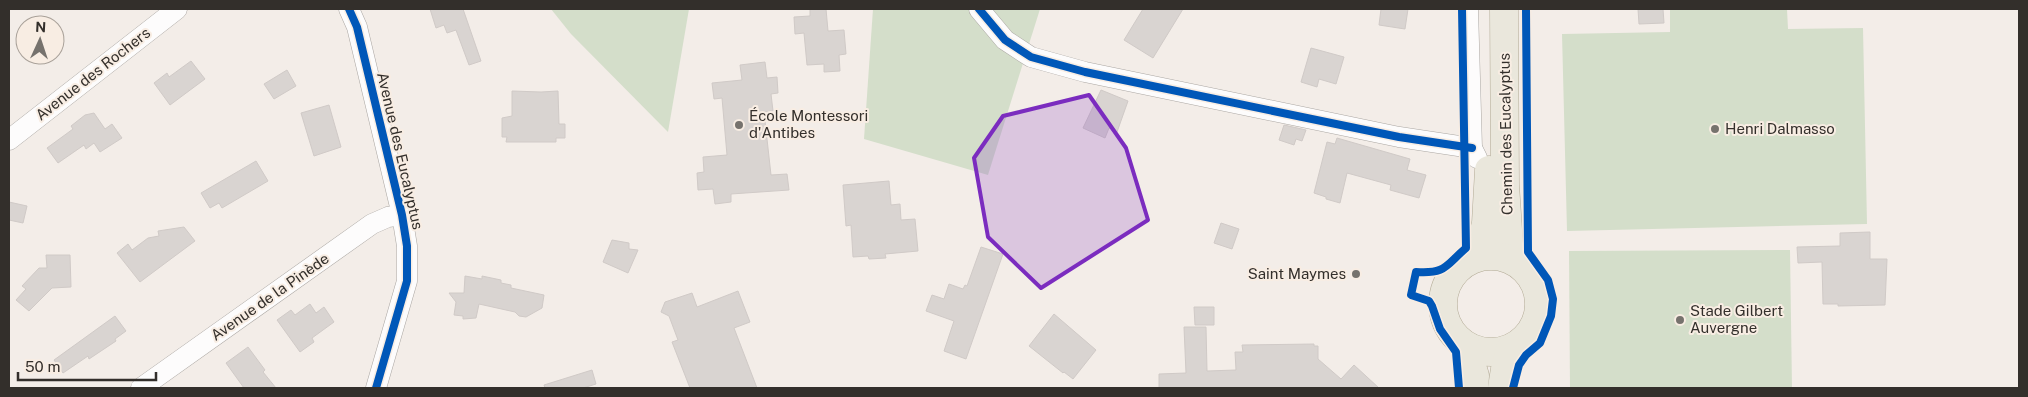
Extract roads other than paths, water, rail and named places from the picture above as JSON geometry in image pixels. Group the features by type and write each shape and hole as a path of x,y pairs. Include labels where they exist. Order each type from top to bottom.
{"main road":[{"name":"Chemin des Eucalyptus","path":"1478,257 1486,223 1489,184 1486,9"},
{"name":"Chemin des Eucalyptus","path":"1504,9 1505,185 1510,259"},
{"path":"1494,256 1510,259 1524,268 1534,280 1539,296 1539,312 1534,327 1524,340 1510,349 1495,353 1480,352 1466,346 1454,336 1445,322 1442,306 1444,290 1452,275 1463,264 1478,257 1494,256"},
{"path":"1466,346 1475,376 1474,388"},
{"path":"1502,388 1504,369 1510,349"}],"street":[{"name":"Avenue des Rochers","path":"9,140 177,9"},
{"name":"Avenue des Eucalyptus","path":"349,9 357,27 402,215 407,246 407,281 376,388"},
{"path":"979,9 1005,40 1031,57 1085,72 1400,137 1472,148"},
{"name":"Chemin des Eucalyptus","path":"1468,9 1472,148 1489,184"},
{"name":"Avenue de la Pinède","path":"141,388 372,224 388,217 402,215"}],"place":[{"name":"École Montessori d'Antibes","path":"739,125"},
{"name":"Henri Dalmasso","path":"1715,129"},
{"name":"Saint Maymes","path":"1356,274"},
{"name":"Stade Gilbert Auvergne","path":"1680,320"}]}
